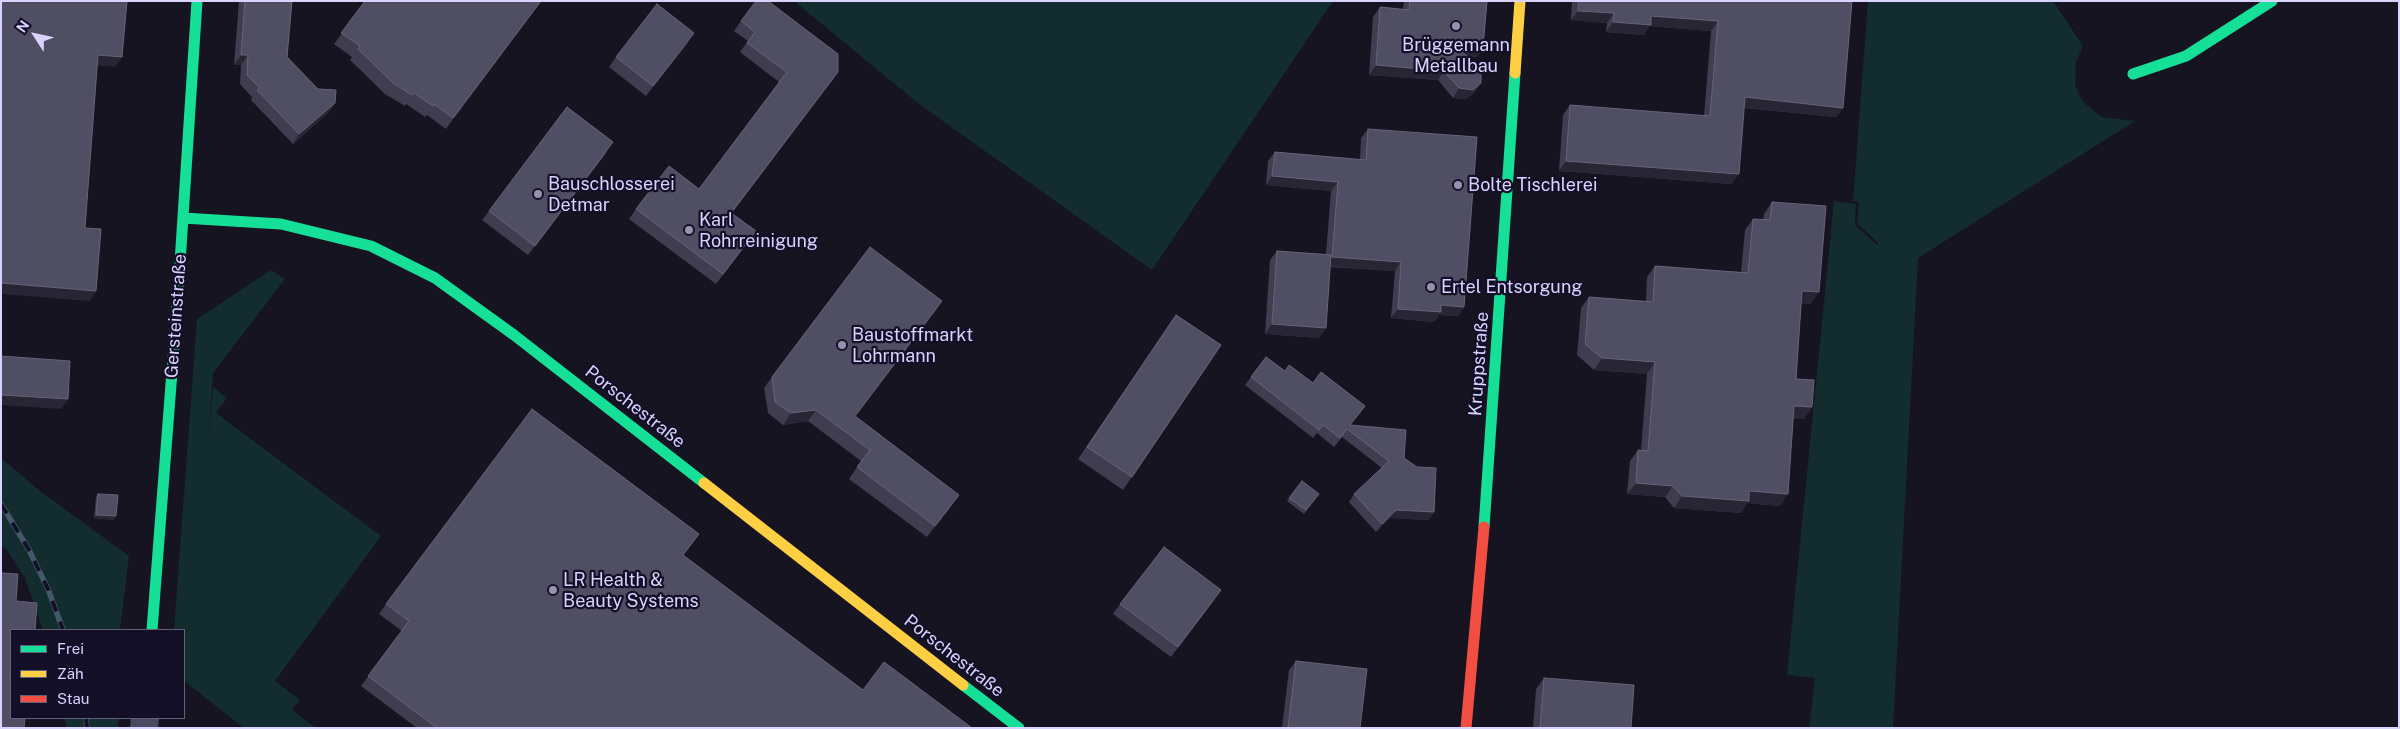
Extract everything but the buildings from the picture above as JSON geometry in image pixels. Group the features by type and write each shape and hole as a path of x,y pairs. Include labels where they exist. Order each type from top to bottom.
{"street":[{"name":"Gersteinstraße","path":"152,629 197,1"},
{"name":"Kruppstraße","path":"1466,728 1490,460 1520,1"},
{"path":"2133,74 2186,56 2272,1"},
{"name":"Porschestraße","path":"182,218 281,224 371,246 435,278 514,334 1019,728"}],"green space":[{"path":"794,1 1333,1 1152,270 919,104"},
{"path":"1868,1 2053,1 2083,46 2076,62 2075,85 2083,102 2102,117 2135,121 1918,258 1893,728 1809,728 1815,678 1787,675 1834,201 1856,204 1855,225 1877,245 1879,244 1857,223 1859,202 1853,201"},
{"path":"271,270 285,279 213,373 208,441 213,387 227,398 216,413 381,536 275,681 300,700 292,710 316,728 244,728 185,682 185,629 174,629 197,319"},
{"path":"1,458 40,491 129,556 120,629 43,629 25,578 6,549 1,546"},
{"path":"65,719 118,719 118,728 67,728"}],"railway":[{"path":"1,504 29,550 48,589 63,629"},
{"path":"86,719 87,728"}],"traffic: fast":[{"path":"152,629 178,294 197,1"},
{"path":"2133,74 2186,56 2272,1"},
{"path":"1484,527 1515,73"},
{"path":"183,218 281,224 371,246 435,278 514,335 704,483"},
{"path":"963,685 1019,728"}],"traffic: slow":[{"path":"1515,73 1520,1"},
{"path":"704,483 963,685"}],"traffic: jam":[{"path":"1466,728 1484,527"}],"place":[{"name":"Brüggemann Metallbau","path":"1456,26"},
{"name":"Bolte Tischlerei","path":"1458,185"},
{"name":"Bauschlosserei Detmar","path":"538,194"},
{"name":"Karl Rohrreinigung","path":"689,230"},
{"name":"Ertel Entsorgung","path":"1431,287"},
{"name":"Baustoffmarkt Lohrmann","path":"842,345"},
{"name":"LR Health & Beauty Systems","path":"553,590"}]}
